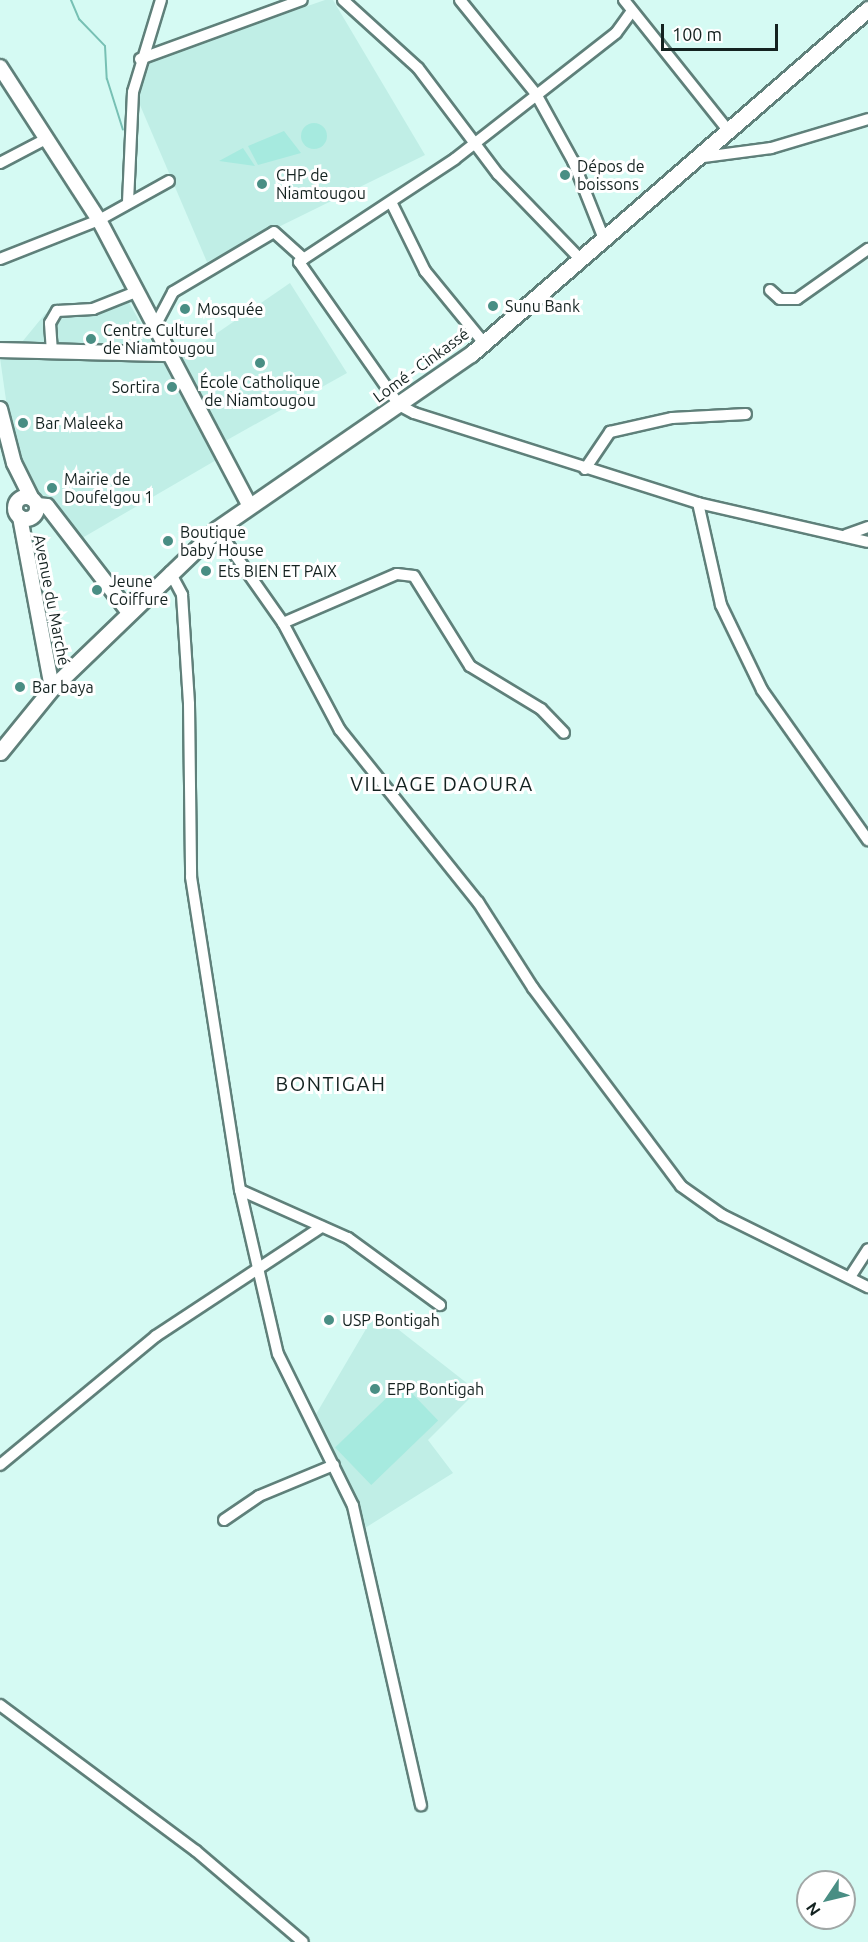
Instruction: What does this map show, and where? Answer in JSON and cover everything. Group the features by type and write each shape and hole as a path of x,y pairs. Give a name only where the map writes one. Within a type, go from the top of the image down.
{"highway":[{"name":"Lomé - Cinkassé","path":"0,752 52,688 128,611 217,529 249,505 399,405 484,343 581,260 727,129 868,9"}],"main road":[{"path":"0,67 99,220 133,293 249,505"},
{"path":"0,350 166,354"},
{"path":"0,409 14,463 17,502 34,502 46,506 128,611"},
{"path":"14,463 34,502 33,517 20,517"},
{"name":"Avenue du Marché","path":"17,502 52,688"}],"street":[{"path":"128,202 133,92 140,59 161,0"},
{"path":"140,59 302,0"},
{"path":"343,0 417,68 498,174 581,260"},
{"path":"460,0 536,94 573,161 604,239"},
{"path":"727,129 629,4 616,33 392,204 299,262 399,405 585,469 698,503 846,535 868,542"},
{"path":"696,158 771,148 868,119"},
{"path":"0,163 46,139"},
{"path":"0,260 99,220 169,181"},
{"path":"392,204 425,271 484,343"},
{"path":"153,330 173,292 274,232 304,259"},
{"path":"770,290 780,299 797,299 868,249"},
{"path":"52,352 50,323 57,311 93,309 133,293"},
{"path":"585,469 610,432 672,418 746,414"},
{"path":"698,503 721,605 762,690 868,840"},
{"path":"846,535 868,527"},
{"path":"217,529 283,623 340,730 478,902 533,987 681,1186 722,1215 868,1287"},
{"path":"170,572 182,595 189,704 191,877 240,1190 278,1354 296,1399 334,1465 363,1541 421,1805"},
{"path":"283,623 397,574 414,576 470,666 541,709 564,733"},
{"path":"240,1190 362,1246 440,1305"},
{"path":"0,1465 156,1336 321,1227"},
{"path":"850,1277 868,1249"},
{"path":"225,1520 260,1496 334,1465"},
{"path":"0,1705 196,1851 303,1942"}],"shaded area":[{"path":"325,0 333,0 425,155 207,262 137,98 146,62"},
{"name":"École Catholique de Niamtougou","path":"290,283 347,373 220,444 175,362"},
{"path":"124,294 218,459 77,541 44,506 28,471 10,428 0,358 13,353 45,314"},
{"path":"376,1312 477,1391 428,1440 453,1473 365,1528 312,1421"}],"green space":[{"path":"314,123 323,127 327,136 323,145 314,149 305,145 301,136 305,127"},
{"path":"284,131 301,153 258,165 248,146"},
{"path":"243,148 255,166 219,161"},
{"path":"402,1383 438,1420 371,1485 335,1448"}],"waterway":[{"path":"71,0 79,19 105,46 107,79 123,130"}],"place":[{"name":"Dépos de boissons","path":"565,175"},
{"name":"CHP de Niamtougou","path":"262,184"},
{"name":"Sunu Bank","path":"493,306"},
{"name":"Mosquée","path":"185,309"},
{"name":"Centre Culturel de Niamtougou","path":"91,339"},
{"name":"École Catholique de Niamtougou","path":"260,363"},
{"name":"Sortira","path":"172,387"},
{"name":"Bar Maleeka","path":"23,423"},
{"name":"Mairie de Doufelgou 1","path":"52,488"},
{"name":"Boutique baby House","path":"168,541"},
{"name":"Ets BIEN ET PAIX","path":"206,571"},
{"name":"Jeune Coiffure","path":"97,590"},
{"name":"Bar baya","path":"20,687"},
{"name":"USP Bontigah","path":"329,1320"},
{"name":"EPP Bontigah","path":"375,1389"}],"district":[{"name":"VILLAGE DAOURA","path":"442,783"},
{"name":"BONTIGAH","path":"331,1083"}]}
